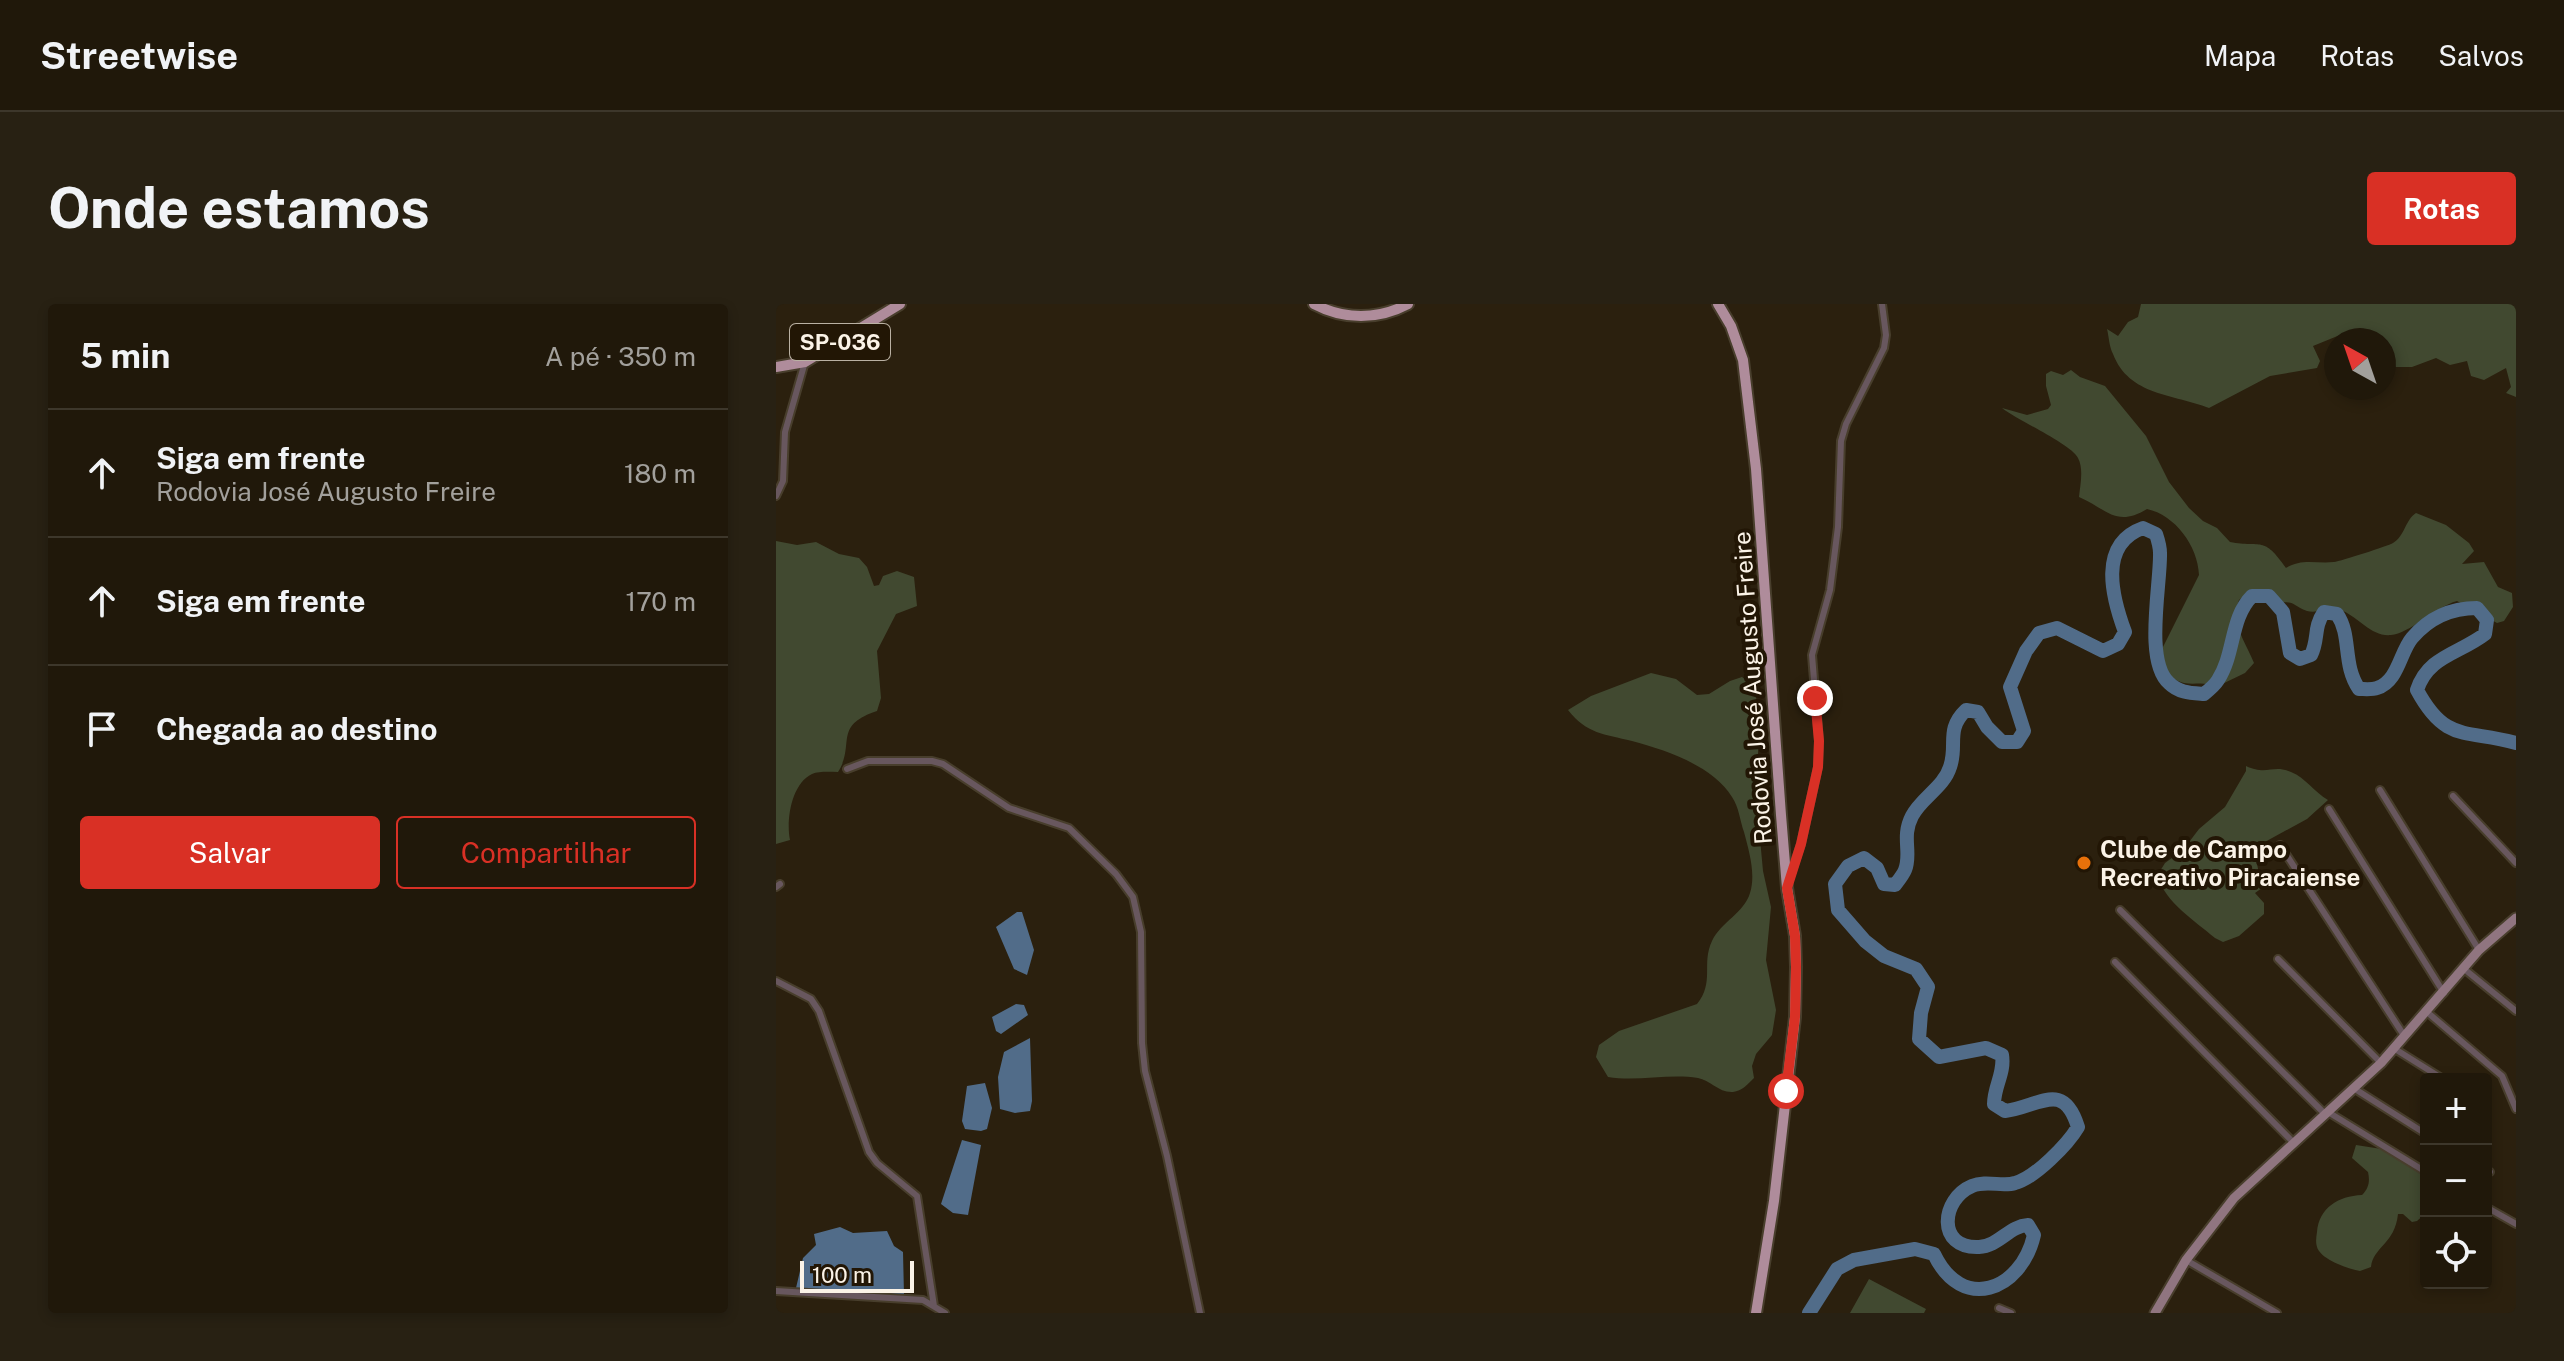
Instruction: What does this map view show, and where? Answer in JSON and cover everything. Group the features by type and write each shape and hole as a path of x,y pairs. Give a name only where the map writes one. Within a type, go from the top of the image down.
{"main road":[{"name":"SP-036","path":"776,367 805,362 900,304"},
{"path":"1314,304 1328,312 1350,317 1370,316 1408,304"},
{"name":"Rodovia José Augusto Freire","path":"1718,304 1731,326 1743,360 1757,483 1787,888 1795,936 1795,1017 1774,1201 1756,1313"}],"street":[{"path":"1787,888 1801,844 1818,767 1812,655 1830,590 1838,527 1841,441 1846,424 1884,348 1886,335 1882,304"},
{"path":"776,496 783,485 785,432 805,362"},
{"path":"847,769 868,761 932,761 943,764 1009,808 1069,828 1130,889 1141,932 1145,1071 1200,1313"},
{"path":"2380,790 2479,950"},
{"path":"2453,796 2516,863"},
{"path":"2329,809 2444,993"},
{"path":"2280,845 2405,1037"},
{"path":"2120,910 2326,1113 2420,1168"},
{"path":"2155,1313 2186,1260 2234,1198 2355,1089 2395,1049 2479,950 2516,918"},
{"path":"2278,959 2381,1063"},
{"path":"2115,962 2294,1143"},
{"path":"2463,968 2516,1011"},
{"path":"776,981 815,1004 869,1152 877,1163 917,1196 934,1306"},
{"path":"2427,1012 2502,1076 2516,1109"},
{"path":"2395,1049 2433,1073"},
{"path":"2355,1089 2420,1130"},
{"path":"2492,1210 2516,1224"},
{"path":"2186,1260 2277,1313"},
{"path":"776,1291 923,1300 945,1313"},
{"path":"1999,1308 2011,1313"}],"green space":[{"path":"2141,304 2516,304 2516,397 2506,393 2511,387 2506,368 2484,380 2471,376 2467,361 2450,365 2436,358 2412,367 2396,367 2396,328 2324,328 2324,342 2313,346 2320,361 2317,368 2270,376 2209,408 2154,392 2141,386 2120,368 2107,329 2118,336 2128,322 2138,317"},
{"path":"2071,370 2080,377 2105,386 2146,436 2169,482 2189,508 2203,521 2217,528 2230,542 2267,547 2286,568 2303,562 2334,562 2393,543 2416,513 2446,525 2469,543 2474,551 2462,564 2484,562 2498,587 2512,593 2513,607 2504,621 2497,623 2457,601 2406,630 2384,635 2343,611 2307,611 2291,603 2278,603 2269,596 2249,592 2239,600 2236,617 2254,663 2245,673 2216,687 2178,681 2160,670 2161,651 2199,575 2194,553 2183,533 2157,512 2147,509 2119,517 2079,497 2081,467 2073,452 2002,408 2027,415 2048,409 2051,405 2046,374 2051,371 2063,375"},
{"path":"776,541 797,545 816,542 839,554 859,558 867,567 874,586 879,585 883,576 897,571 914,577 917,606 896,614 877,651 881,698 877,711 854,723 838,772 812,774 799,786 790,813 790,840 776,844"},
{"path":"1651,673 1676,679 1697,695 1709,694 1742,677 1752,685 1759,707 1757,806 1763,871 1771,907 1766,960 1776,1010 1772,1035 1756,1054 1752,1066 1754,1078 1736,1091 1723,1091 1702,1079 1687,1077 1608,1077 1596,1057 1599,1045 1619,1031 1697,1004 1707,980 1712,941 1743,906 1752,886 1751,862 1739,814 1724,786 1701,768 1674,754 1589,729 1568,710 1591,696"},
{"path":"2246,766 2291,772 2328,800 2307,819 2263,843 2256,859 2262,888 2255,893 2264,903 2264,914 2239,936 2223,942 2174,903 2157,876 2165,863 2183,850 2199,829 2225,807"},
{"path":"2356,1145 2388,1150 2400,1161 2420,1168 2420,1218 2412,1222 2403,1214 2398,1214 2393,1232 2376,1254 2371,1267 2360,1271 2327,1258 2319,1251 2316,1242 2319,1224 2326,1210 2345,1198 2362,1195 2368,1187 2368,1172 2352,1158"},
{"path":"1869,1279 1926,1309 1924,1313 1850,1313"}],"water":[{"path":"1017,912 1022,912 1034,950 1027,975 1014,969 996,927"},
{"path":"1016,1004 1024,1005 1028,1015 1001,1034 996,1031 992,1017"},
{"path":"1030,1038 1030,1111 1015,1113 1000,1109 998,1077 1004,1052"},
{"path":"985,1083 992,1108 987,1129 965,1129 962,1121 967,1086"},
{"path":"962,1140 981,1145 968,1215 953,1213 941,1204"},
{"path":"840,1227 853,1233 887,1231 894,1246 903,1252 904,1295 796,1288 803,1258 816,1245 814,1234"}],"waterway":[{"path":"1809,1313 1837,1269 1854,1260 1915,1249 1934,1254 1946,1272 1960,1284 1975,1289 1990,1288 2004,1281 2017,1270 2027,1254 2034,1235 2028,1225 1986,1246 1965,1245 1955,1240 1950,1232 1949,1212 1954,1201 1972,1186 2015,1183 2041,1168 2078,1127 2072,1112 2057,1100 2005,1111 1994,1104 2002,1055 1986,1048 1939,1057 1919,1039 1921,1013 1928,987 1916,969 1884,956 1865,941 1838,910 1835,884 1848,866 1864,858 1877,868 1884,884 1895,885 1899,880 1907,864 1907,838 1912,816 1947,774 1956,724 1966,710 1978,712 2002,742 2017,742 2024,731 2010,687 2026,651 2039,633 2057,628 2103,651 2118,644 2125,632 2116,603 2112,573 2119,546 2129,536 2143,528 2157,536 2160,553 2155,640 2157,658 2161,672 2177,689 2204,694 2215,684 2227,659 2240,615 2252,596 2269,596 2283,612 2290,653 2300,659 2311,655 2318,623 2324,612 2337,614 2344,631 2350,670 2359,689 2375,689 2390,680 2412,638 2433,620 2449,612 2477,608 2487,620 2485,634 2436,663 2417,690 2438,719 2448,727 2516,743"}],"place":[{"name":"Clube de Campo Recreativo Piracaiense","path":"2084,863"}],"route":[{"path":"1786,1091 1795,1017 1796,967 1795,936 1787,888 1801,844 1818,767 1815,698"}]}
